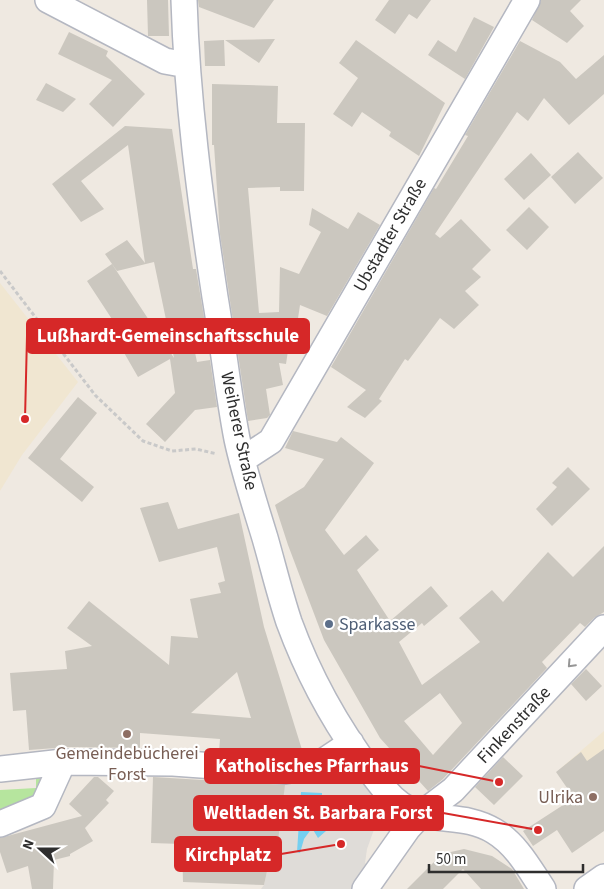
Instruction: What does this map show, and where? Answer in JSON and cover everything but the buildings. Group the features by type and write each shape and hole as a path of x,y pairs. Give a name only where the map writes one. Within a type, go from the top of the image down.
{"street":[{"path":"48,0 165,61 187,65"},
{"name":"Weiherer Straße","path":"184,0 187,65 201,202 242,460 289,620 301,652 318,688 351,743 387,792 407,809 427,817"},
{"name":"Ubstadter Straße","path":"242,460 271,441 527,0"},
{"name":"Finkenstraße","path":"427,817 604,628"},
{"path":"0,769 62,762 173,762 285,771 318,764 351,743"},
{"path":"0,824 43,806 62,762"},
{"path":"383,889 427,817"},
{"path":"365,889 408,828 427,817 464,820 493,830 518,852 543,889"},
{"path":"586,889 604,877"}],"path":[{"path":"0,271 95,394 143,441 172,451 196,449 242,460"}],"shaded area":[{"path":"0,283 78,382 22,455 0,491"},
{"name":"Ulrika","path":"604,731 604,826 561,768"},
{"path":"348,756 381,810 367,849 365,863 370,867 360,889 261,889 264,885 272,849 277,849 285,781"}],"green space":[{"path":"42,772 42,791 32,801 0,813 0,790 36,788 36,773"}],"water":[{"path":"301,792 322,793 321,819 326,831 318,838 312,828 304,839 300,853 297,852"}],"place":[{"name":"Lußhardt-Gemeinschaftsschule","path":"25,419"},
{"name":"Sparkasse","path":"329,624"},
{"name":"Gemeindebücherei Forst","path":"127,734"},
{"name":"Katholisches Pfarrhaus","path":"499,782"},
{"name":"Ulrika","path":"593,797"},
{"name":"Weltladen St. Barbara Forst","path":"538,830"},
{"name":"Kirchplatz","path":"341,844"}]}
